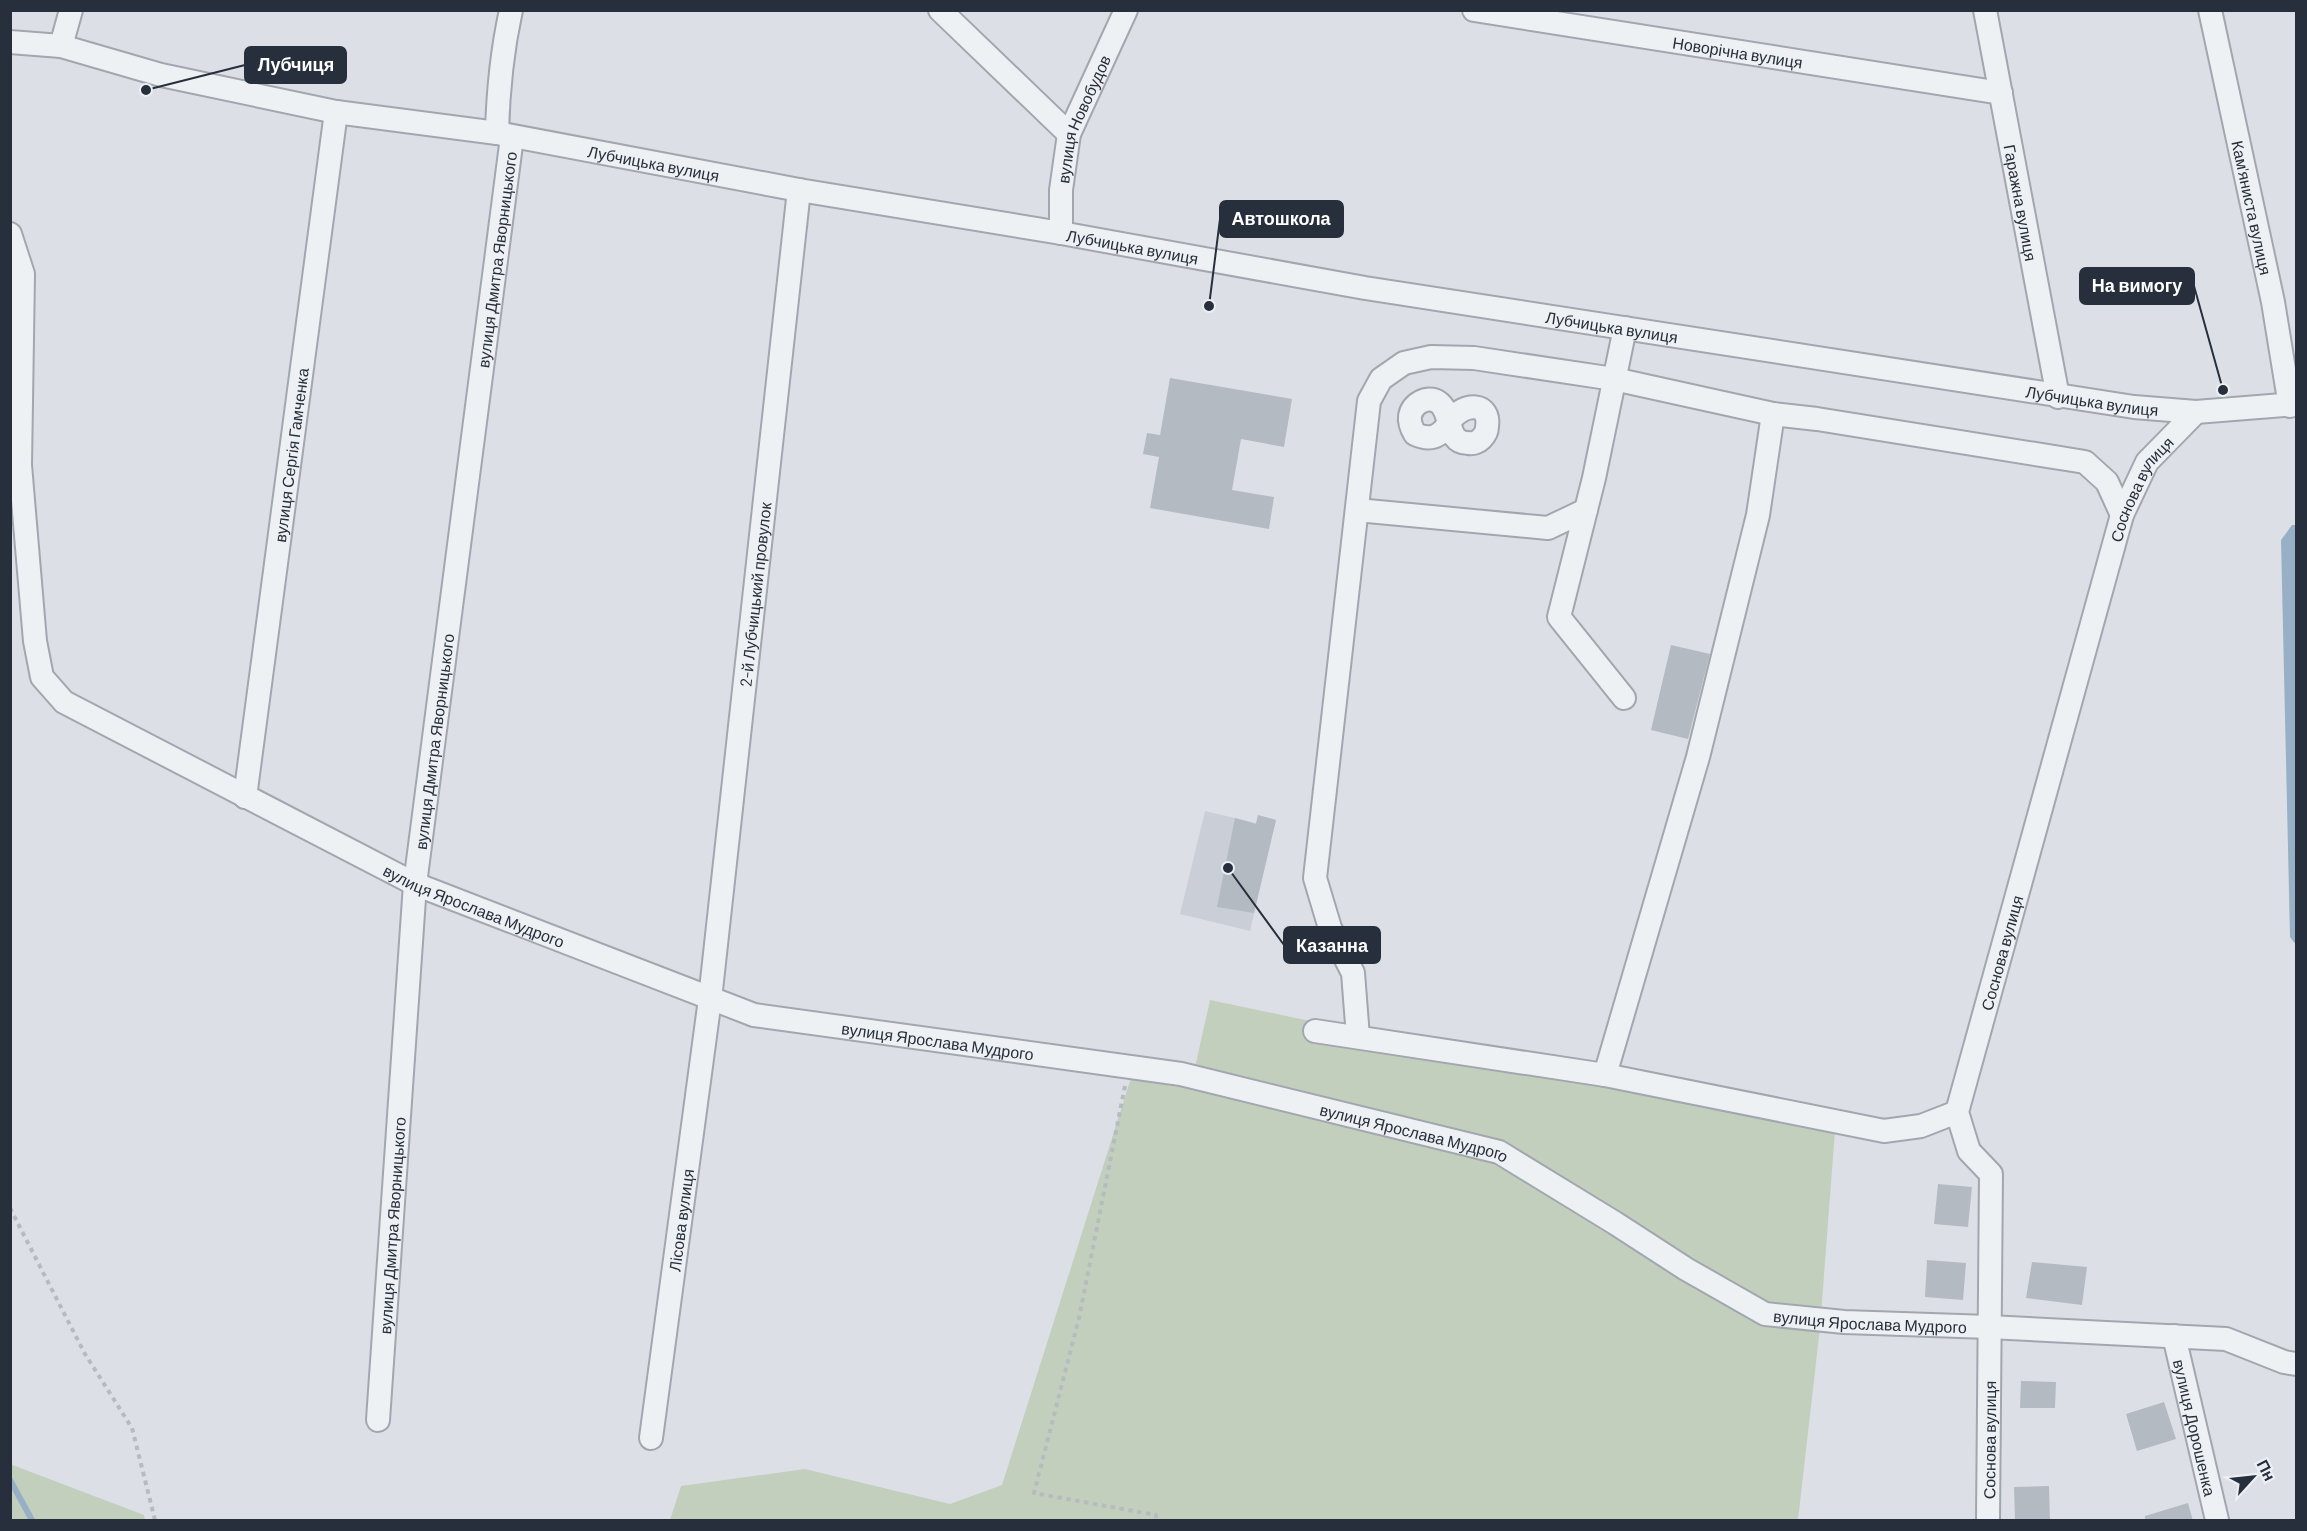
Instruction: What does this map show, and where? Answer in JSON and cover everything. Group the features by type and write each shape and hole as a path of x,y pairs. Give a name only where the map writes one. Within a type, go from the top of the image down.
{"street":[{"path":"61,46 71,10"},
{"name":"вулиця Дмитра Яворницького","path":"378,1420 416,884 505,135 499,87 504,40 511,10"},
{"path":"940,10 1069,134"},
{"name":"вулиця Новобудов","path":"1061,233 1061,190 1069,134 1126,10"},
{"name":"Новорічна вулиця","path":"1474,10 2001,93"},
{"name":"Гаражна вулиця","path":"1985,10 2058,397"},
{"name":"Кам'яниста вулиця","path":"2210,10 2293,405"},
{"name":"Лубчицька вулиця","path":"10,42 61,46 161,75 336,112 505,135 799,190 1061,233 1365,288 2134,407 2196,412 2293,405"},
{"name":"вулиця Сергія Гамченка","path":"246,797 336,112"},
{"name":"2-й Лубчицький провулок","path":"710,999 799,190"},
{"name":"вулиця Ярослава Мудрого","path":"10,234 22,274 20,465 35,641 42,677 63,702 416,884 754,1016 1181,1074 1499,1152 1616,1223 1686,1269 1765,1314 1844,1322 2226,1339 2284,1362 2296,1364"},
{"path":"1624,698 1559,617 1586,510 1625,328"},
{"path":"1358,1037 1353,973 1330,928 1315,879 1369,401 1380,379 1404,363 1431,357 1473,358 1614,379 1773,414 2085,462 2107,482 2122,515"},
{"name":"Соснова вулиця","path":"1988,1521 1991,1174 1969,1151 1957,1112 2122,515 2147,462 2196,412"},
{"path":"1605,1076 1698,757 1758,514 1773,414"},
{"path":"1357,510 1548,528 1586,510"},
{"name":"Лісова вулиця","path":"651,1438 710,999"},
{"path":"1315,1031 1605,1076 1884,1131 1921,1126 1957,1112"},
{"name":"вулиця Дорошенка","path":"2174,1336 2217,1521"}],"path":[{"path":"1129,1067 1079,1318 1034,1493 1156,1515 1156,1521"},
{"path":"10,1208 85,1354 132,1428 154,1521"}],"shaded area":[{"path":"1205,811 1256,823 1258,815 1276,820 1250,931 1180,914"}],"green space":[{"path":"1210,1000 1835,1131 1820,1328 1798,1520 670,1520 681,1486 805,1469 950,1504 1002,1485 1131,1078 1178,1087 1196,1063"},
{"path":"10,1464 144,1515 145,1520 11,1520"}],"water":[{"path":"2292,525 2296,525 2296,945 2290,937 2281,540"}],"building":[{"path":"1170,378 1292,399 1284,447 1241,439 1232,490 1274,497 1269,529 1150,508 1159,457 1143,454 1147,433 1160,435"},
{"path":"1671,645 1710,654 1688,739 1651,730"},
{"path":"1258,815 1276,820 1254,913 1217,907 1235,818 1256,824"},
{"path":"1938,1184 1972,1187 1968,1227 1934,1224"},
{"path":"1927,1260 1966,1263 1963,1300 1925,1297"},
{"path":"2032,1262 2087,1267 2082,1305 2026,1298"},
{"path":"2021,1381 2056,1382 2055,1408 2020,1408"},
{"path":"2164,1402 2176,1439 2137,1451 2126,1414"},
{"path":"2049,1486 2050,1521 2015,1521 2014,1487"},
{"path":"2188,1503 2193,1521 2145,1521 2145,1516"}],"waterway":[{"path":"10,1480 32,1520"}],"place":[{"name":"Лубчиця","path":"146,90"},
{"name":"Автошкола","path":"1209,306"},
{"name":"На вимогу","path":"2223,390"},
{"name":"Казанна","path":"1228,868"}]}
